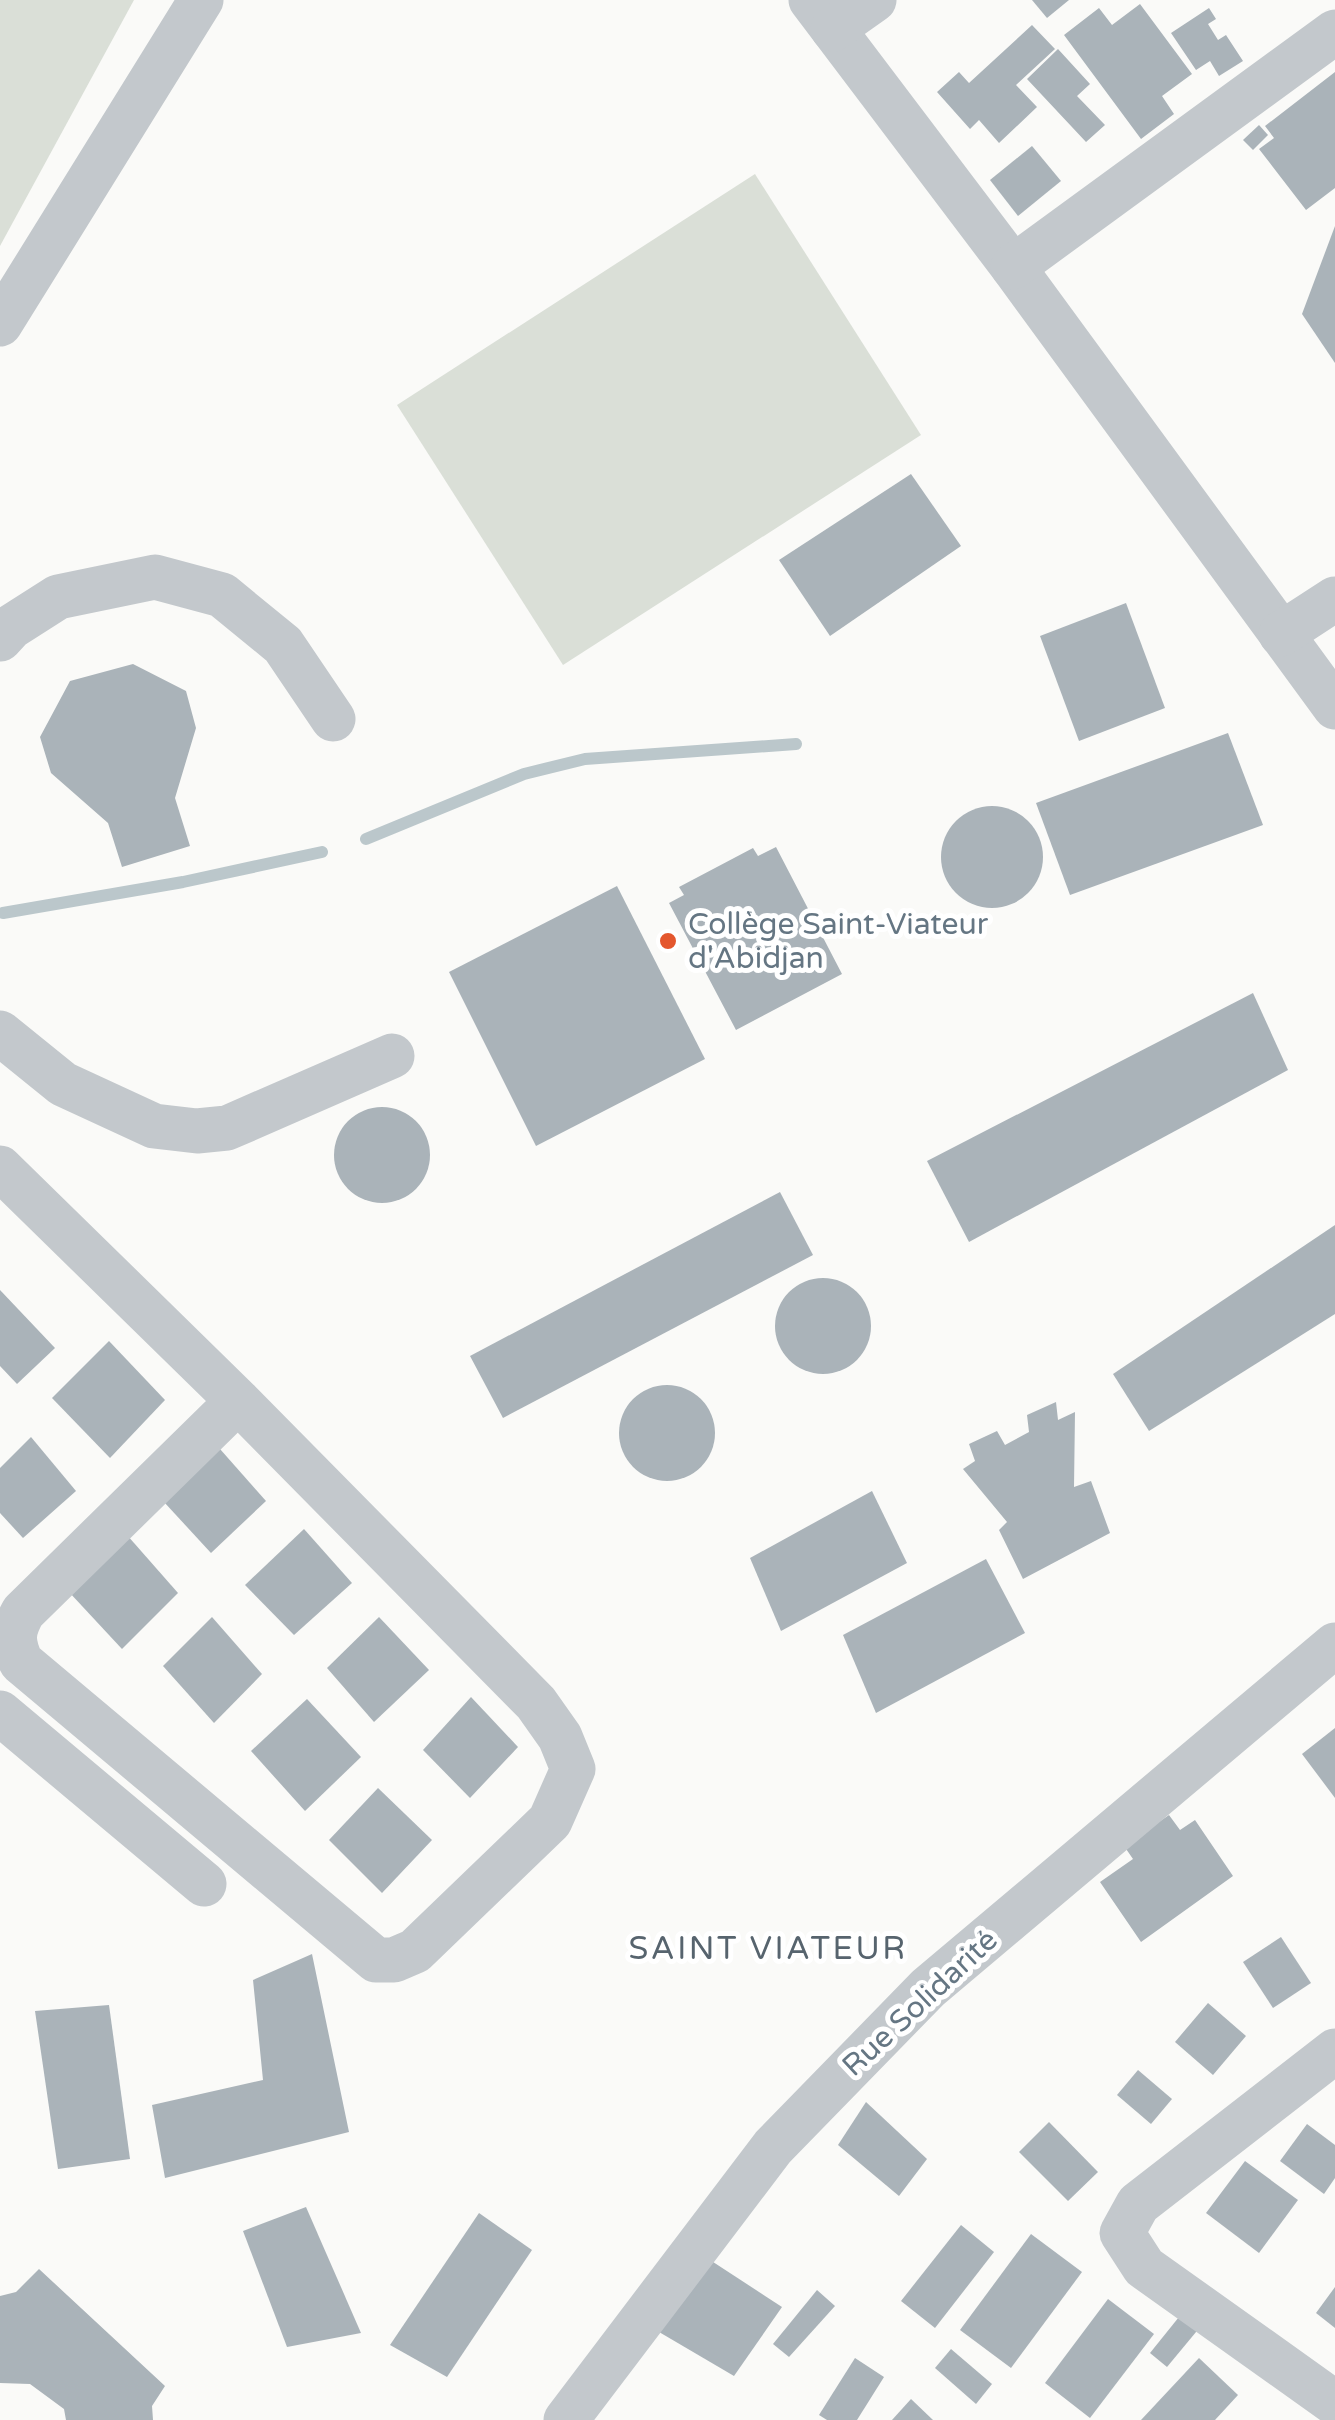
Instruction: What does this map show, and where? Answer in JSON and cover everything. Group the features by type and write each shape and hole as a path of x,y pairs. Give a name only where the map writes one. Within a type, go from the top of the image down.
{"street":[{"path":"0,324 201,0"},
{"path":"874,0 822,14 1013,267 1335,708"},
{"path":"1013,267 1335,32"},
{"path":"0,638 58,597 155,577 222,595 282,645 333,718"},
{"path":"1282,634 1335,599"},
{"path":"0,1033 63,1084 154,1126 196,1131 227,1128 392,1056"},
{"path":"0,1168 238,1401 536,1704 560,1737 573,1769 550,1821 415,1951 394,1960 376,1960 322,1917 216,1823 21,1662 14,1644 12,1630 23,1612 238,1401"},
{"name":"Rue Solidarité","path":"566,2420 773,2147 928,1988 1335,1645"},
{"path":"0,1713 204,1884"},
{"path":"1335,2051 1138,2204 1122,2233 1144,2268 1335,2403"}],"shaded area":[{"path":"0,0 134,0 0,246"},
{"path":"755,174 921,435 563,665 397,405"}],"building":[{"path":"1032,0 1069,0 1047,18"},
{"path":"1140,4 1192,74 1162,96 1174,114 1141,139 1064,35 1099,8 1112,25"},
{"path":"1209,8 1216,19 1208,24 1218,40 1226,35 1243,61 1219,76 1210,61 1196,70 1171,33"},
{"path":"1032,25 1055,49 1016,85 1037,107 999,143 979,120 970,129 937,92 959,72 969,83"},
{"path":"1058,49 1090,84 1077,96 1105,125 1086,142 1027,79"},
{"path":"1335,72 1335,188 1306,210 1259,149 1274,138 1265,126"},
{"path":"1259,125 1268,135 1253,150 1243,140"},
{"path":"1032,146 1061,181 1018,216 990,180"},
{"path":"1335,226 1335,363 1302,314"},
{"path":"911,474 961,546 830,636 779,560"},
{"path":"1126,603 1165,708 1079,741 1040,636"},
{"path":"133,664 186,691 196,728 175,798 190,846 122,867 108,823 51,773 40,737 70,681"},
{"path":"1228,733 1263,825 1070,895 1036,803"},
{"path":"992,806 1011,810 1028,821 1039,838 1043,857 1039,876 1028,893 1011,904 992,908 973,904 956,893 945,876 941,857 945,838 956,821 973,810"},
{"path":"776,847 842,974 736,1030 669,903 684,895 679,887 753,848 758,856"},
{"path":"617,886 705,1059 536,1146 449,972"},
{"path":"1253,993 1288,1070 969,1242 927,1161"},
{"path":"382,1107 400,1111 416,1121 426,1137 430,1155 426,1173 416,1189 400,1199 382,1203 364,1199 348,1189 338,1173 334,1155 338,1137 348,1121 364,1111"},
{"path":"780,1192 813,1255 503,1418 470,1356"},
{"path":"1335,1225 1335,1314 1149,1431 1113,1374"},
{"path":"823,1278 841,1282 857,1292 867,1308 871,1326 867,1344 857,1360 841,1370 823,1374 805,1370 789,1360 779,1344 775,1326 779,1308 789,1292 805,1282"},
{"path":"0,1290 55,1348 17,1384 0,1366"},
{"path":"109,1341 165,1400 110,1458 52,1398"},
{"path":"667,1385 685,1389 701,1399 711,1415 715,1433 711,1451 701,1467 685,1477 667,1481 649,1477 633,1467 623,1451 619,1433 623,1415 633,1399 649,1389"},
{"path":"1056,1402 1058,1420 1075,1412 1074,1487 1091,1481 1110,1533 1023,1579 999,1530 1007,1522 963,1469 975,1461 969,1444 997,1431 1005,1445 1029,1432 1027,1415"},
{"path":"31,1437 76,1491 23,1538 0,1513 0,1468"},
{"path":"220,1449 266,1501 211,1553 164,1502"},
{"path":"872,1491 907,1563 781,1631 750,1558"},
{"path":"304,1529 352,1583 294,1635 245,1585"},
{"path":"127,1535 178,1593 122,1649 69,1592"},
{"path":"986,1559 1025,1633 876,1713 843,1635"},
{"path":"212,1617 262,1674 214,1723 163,1666"},
{"path":"379,1617 429,1670 374,1722 327,1668"},
{"path":"471,1697 518,1747 470,1798 423,1750"},
{"path":"307,1699 361,1757 305,1811 251,1751"},
{"path":"1335,1728 1335,1798 1302,1754"},
{"path":"378,1788 432,1840 382,1893 329,1840"},
{"path":"1169,1815 1180,1830 1195,1820 1233,1876 1141,1942 1100,1882 1133,1859 1124,1846"},
{"path":"1281,1937 1311,1983 1273,2008 1243,1962"},
{"path":"312,1954 349,2132 165,2178 152,2105 263,2080 253,1980"},
{"path":"1208,2003 1246,2036 1213,2075 1175,2042"},
{"path":"109,2005 130,2159 58,2169 35,2011"},
{"path":"1138,2070 1172,2099 1151,2124 1117,2095"},
{"path":"866,2102 927,2159 899,2196 838,2145"},
{"path":"1049,2122 1098,2172 1068,2201 1019,2152"},
{"path":"1307,2124 1335,2145 1335,2178 1324,2194 1280,2161"},
{"path":"1245,2161 1298,2200 1259,2253 1206,2213"},
{"path":"306,2207 361,2333 287,2347 243,2231"},
{"path":"479,2213 532,2250 447,2377 390,2345"},
{"path":"961,2225 994,2252 935,2328 901,2301"},
{"path":"1031,2234 1082,2272 1011,2368 960,2330"},
{"path":"707,2258 782,2307 734,2376 642,2322"},
{"path":"39,2269 165,2386 152,2406 153,2420 66,2420 64,2409 30,2384 0,2383 0,2296 16,2292"},
{"path":"1335,2287 1335,2328 1316,2313"},
{"path":"817,2290 835,2306 789,2357 773,2344"},
{"path":"1108,2299 1154,2334 1090,2418 1045,2383"},
{"path":"1183,2312 1201,2326 1167,2367 1150,2353"},
{"path":"951,2349 992,2384 976,2404 935,2368"},
{"path":"855,2358 884,2377 857,2420 827,2420 819,2415"},
{"path":"1199,2358 1238,2395 1215,2420 1141,2420"},
{"path":"911,2399 933,2420 892,2420"}],"waterway":[{"path":"366,839 524,774 585,759 796,744"},
{"path":"3,913 183,882 322,852"}],"place":[{"name":"Collège Saint-Viateur d'Abidjan","path":"668,941"}],"district":[{"name":"SAINT VIATEUR","path":"768,1949"}]}
